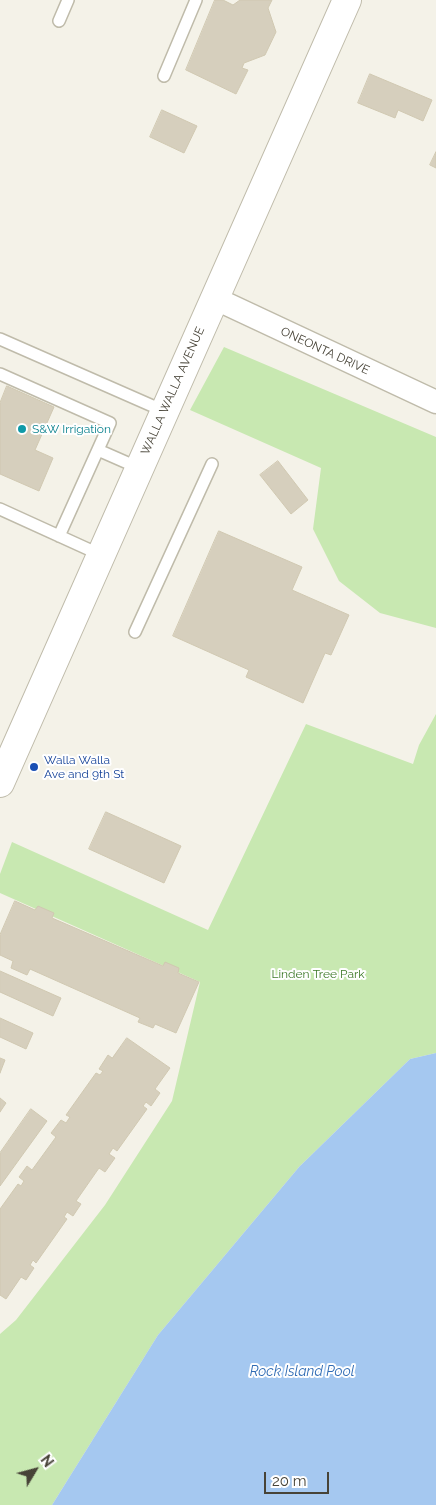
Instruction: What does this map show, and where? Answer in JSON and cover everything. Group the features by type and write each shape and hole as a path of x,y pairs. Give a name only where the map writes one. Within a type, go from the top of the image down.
{"street":[{"name":"WALLA WALLA AVENUE","path":"0,783 343,3"},
{"name":"ONEONTA DRIVE","path":"214,298 436,402"}],"lane":[{"path":"59,21 68,0"},
{"path":"164,76 196,0"},
{"path":"0,339 164,411"},
{"path":"0,374 110,423 59,536"},
{"path":"98,450 139,468"},
{"path":"135,632 212,464"},
{"path":"0,509 101,555"}],"green space":[{"path":"224,347 436,437 436,628 380,613 339,581 313,529 321,468 190,410"},
{"name":"Linden Tree Park","path":"436,714 436,1053 410,1059 299,1167 158,1335 52,1505 0,1505 0,1334 16,1320 105,1205 172,1101 200,982 0,893 0,874 12,842 208,930 306,724 413,764 419,745"}],"water":[{"name":"Rock Island Pool","path":"436,1053 436,1505 52,1505 158,1335 299,1167 410,1059"}],"building":[{"path":"215,0 223,0 233,5 240,0 272,0 268,8 276,32 265,55 244,63 242,68 248,70 236,94 186,70"},
{"path":"370,74 432,100 423,121 398,110 395,118 358,103"},
{"path":"162,110 197,126 184,153 150,137"},
{"path":"436,152 436,168 430,165"},
{"name":"S&W Irrigation","path":"7,386 54,407 35,450 53,458 39,491 0,474 0,403"},
{"path":"278,461 308,500 291,514 260,475"},
{"path":"219,531 302,567 292,590 349,615 331,655 325,653 303,703 246,677 249,670 173,636"},
{"path":"106,812 181,846 164,883 89,849"},
{"path":"15,901 35,910 38,906 54,913 52,918 163,966 165,962 179,968 178,973 199,982 176,1033 155,1024 153,1028 138,1022 140,1018 30,969 27,975 11,968 13,961 0,955 0,935"},
{"path":"0,971 61,998 53,1016 0,992"},
{"path":"0,1018 33,1033 26,1049 0,1037"},
{"path":"127,1038 170,1068 155,1089 160,1093 151,1106 146,1102 143,1106 147,1109 117,1151 113,1148 109,1154 115,1158 105,1172 99,1168 76,1201 81,1204 73,1216 67,1212 64,1217 67,1219 36,1263 33,1260 30,1265 34,1268 26,1280 21,1277 6,1299 0,1295 0,1209 18,1184 21,1186 24,1181 19,1177 27,1166 32,1170 56,1137 51,1133 61,1120 66,1123 70,1117 66,1115 96,1073 100,1075 103,1071 99,1069 108,1055 112,1058"},
{"path":"0,1058 5,1060 0,1073"},
{"path":"0,1098 6,1103 0,1112"},
{"path":"31,1109 47,1121 0,1186 0,1153"}],"place":[{"name":"S&W Irrigation","path":"22,429"},
{"name":"Walla Walla Ave and 9th St","path":"34,767"}]}
